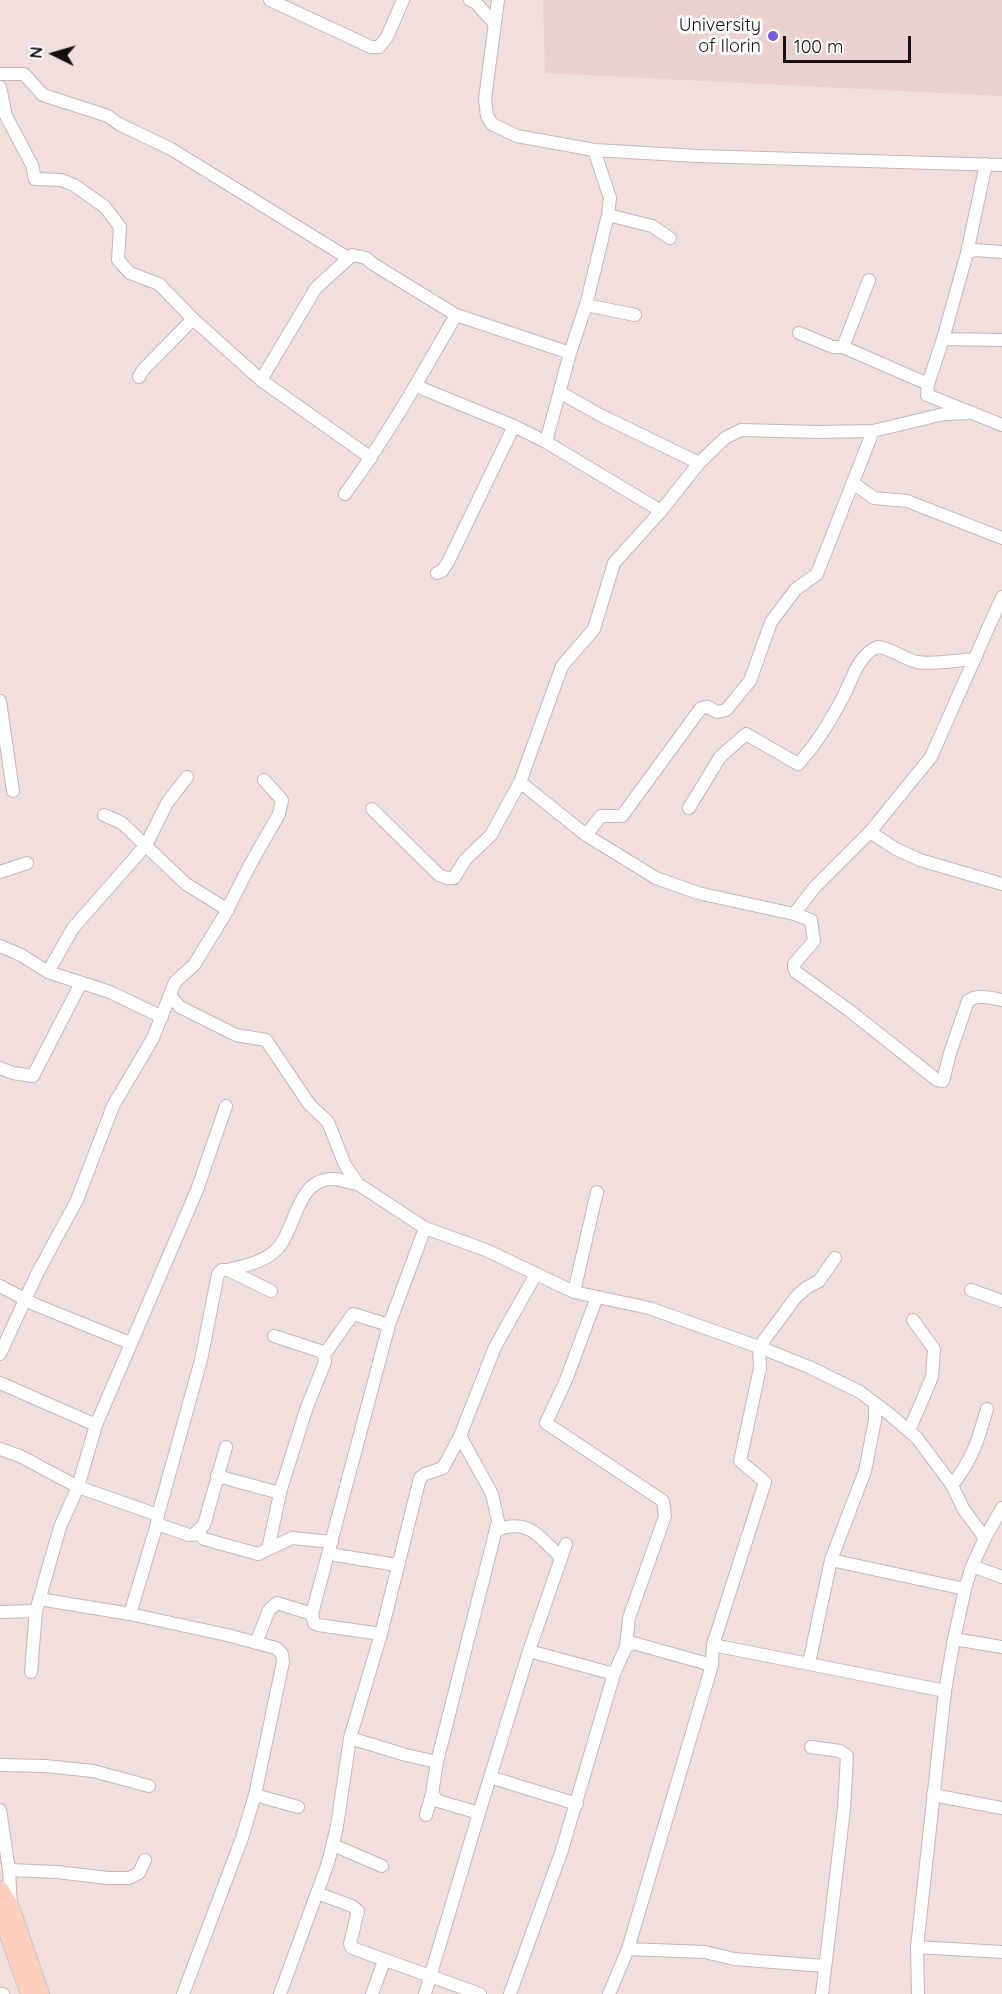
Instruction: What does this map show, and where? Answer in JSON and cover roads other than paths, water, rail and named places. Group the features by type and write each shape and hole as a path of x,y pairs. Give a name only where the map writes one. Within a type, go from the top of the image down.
{"main road":[{"path":"0,1889 4,1912 29,1994"},
{"path":"4,1912 41,1994"}],"street":[{"path":"270,0 371,47 379,47 387,37 403,0"},
{"path":"470,0 476,3 495,24"},
{"path":"498,0 485,99 487,116 492,124 518,136 594,150 697,156 1002,165"},
{"path":"0,74 24,74 43,95 108,116 119,124 171,149 348,258"},
{"path":"0,87 6,116 32,165 35,179 61,180 74,185 105,207 120,227 118,260 130,273 159,284 193,319 261,380 371,458"},
{"path":"546,442 570,353 586,305 608,215 610,198 594,150"},
{"path":"986,164 967,253 928,384 927,395 1002,425"},
{"path":"608,215 652,226 670,237"},
{"path":"967,253 975,250 1002,252"},
{"path":"261,380 316,288 352,255 366,258 456,315 570,353"},
{"path":"843,347 869,280"},
{"path":"586,305 635,315"},
{"path":"345,494 371,458 416,386 456,315"},
{"path":"139,377 143,370 193,319"},
{"path":"799,333 833,346 843,347 928,384"},
{"path":"943,339 1002,340"},
{"path":"416,386 514,426 546,442 661,511"},
{"path":"561,393 602,416 699,463"},
{"path":"372,809 439,875 454,878 465,860 491,835 520,782 562,666 594,629 614,563 661,511 699,463 725,438 741,430 873,431 944,414 973,413"},
{"path":"437,573 442,571 448,562 514,426"},
{"path":"586,835 601,816 622,816 701,708 708,707 717,712 726,710 750,681 771,622 796,589 817,574 873,431"},
{"path":"853,483 874,498 907,501 1002,538"},
{"path":"794,914 814,888 870,832 931,757 1002,597"},
{"path":"689,808 720,757 746,734 798,764 809,753 843,697 862,657 877,647 886,648 915,662 975,659"},
{"path":"0,701 13,791"},
{"path":"48,972 73,928 146,845 167,803 187,777"},
{"path":"0,1354 77,1200 113,1106 153,1038 175,982 194,965 228,910 279,814 282,800 264,780"},
{"path":"520,782 586,835 656,878 698,893 794,914 811,920 814,941 794,964 796,972 940,1081 945,1077 950,1053 968,1001 979,997 1002,1000"},
{"path":"104,816 122,823 186,884 228,910"},
{"path":"870,832 896,849 920,860 1002,884"},
{"path":"0,872 27,863"},
{"path":"0,946 21,955 48,972 110,992 162,1017"},
{"path":"0,1068 33,1077 81,983"},
{"path":"170,996 180,1007 236,1035 266,1040 309,1104 328,1122 345,1165 358,1184"},
{"path":"31,1672 38,1605 60,1527 78,1487 96,1425 193,1200 226,1106"},
{"path":"130,1614 201,1360 218,1274 222,1270 256,1263 279,1247 308,1188 319,1182 334,1179 358,1184 425,1228 486,1250 574,1292 649,1308 759,1347 860,1392 909,1431 952,1485 964,1510 985,1538"},
{"path":"574,1292 597,1192"},
{"path":"381,1634 318,1625 314,1623 312,1614 389,1325 425,1228"},
{"path":"609,1994 628,1949 712,1665 713,1645 765,1482 740,1461 760,1368 759,1347 795,1297 819,1281 835,1258"},
{"path":"228,1270 271,1291"},
{"path":"280,1994 333,1845 338,1826 350,1738 381,1634 420,1478 443,1468 460,1436 495,1347 536,1274"},
{"path":"0,1286 25,1300 130,1343"},
{"path":"971,1290 1002,1301"},
{"path":"510,1994 577,1804 614,1674 626,1647 629,1618 665,1516 663,1501 546,1423 566,1380 597,1297"},
{"path":"324,1355 353,1314 389,1325"},
{"path":"909,1431 932,1377 934,1349 913,1320"},
{"path":"268,1549 280,1493 307,1407 325,1362 324,1355 320,1351 274,1336"},
{"path":"0,1383 96,1425"},
{"path":"809,1663 831,1560 865,1471 875,1420 875,1404"},
{"path":"952,1485 966,1468 975,1450 987,1409"},
{"path":"426,1815 437,1762 498,1521 492,1494 460,1436"},
{"path":"0,1449 20,1456 78,1487 193,1535 204,1525 226,1448"},
{"path":"217,1476 280,1493"},
{"path":"918,1994 917,1947 945,1690 965,1589 972,1566 1002,1508"},
{"path":"496,1530 516,1526 534,1530 561,1557"},
{"path":"198,1532 204,1539 258,1554 292,1538 397,1565"},
{"path":"425,1994 478,1813 529,1651 566,1544"},
{"path":"831,1560 965,1589"},
{"path":"972,1566 1002,1576"},
{"path":"256,1643 269,1610 277,1603 312,1614"},
{"path":"0,1612 38,1605 130,1614 276,1648 282,1654 283,1662 255,1795 242,1838 183,1994"},
{"path":"954,1640 1002,1647"},
{"path":"626,1647 633,1643 712,1665"},
{"path":"713,1645 945,1690"},
{"path":"529,1651 614,1674"},
{"path":"350,1738 437,1762"},
{"path":"811,1747 840,1751 847,1756 844,1809 822,1994"},
{"path":"0,1765 45,1766 93,1771 149,1786"},
{"path":"490,1777 577,1804"},
{"path":"432,1794 438,1802 478,1813"},
{"path":"255,1795 298,1807"},
{"path":"933,1795 1002,1808"},
{"path":"0,1810 9,1870 4,1912"},
{"path":"333,1845 382,1866"},
{"path":"9,1870 129,1878 139,1873 145,1860"},
{"path":"316,1893 356,1908 358,1915 350,1944 352,1948 480,1994"},
{"path":"917,1947 1002,1952"},
{"path":"628,1949 705,1952 734,1959 824,1966"},
{"path":"372,1994 384,1961"}],"place":[{"name":"University of Ilorin","path":"773,36"}]}
